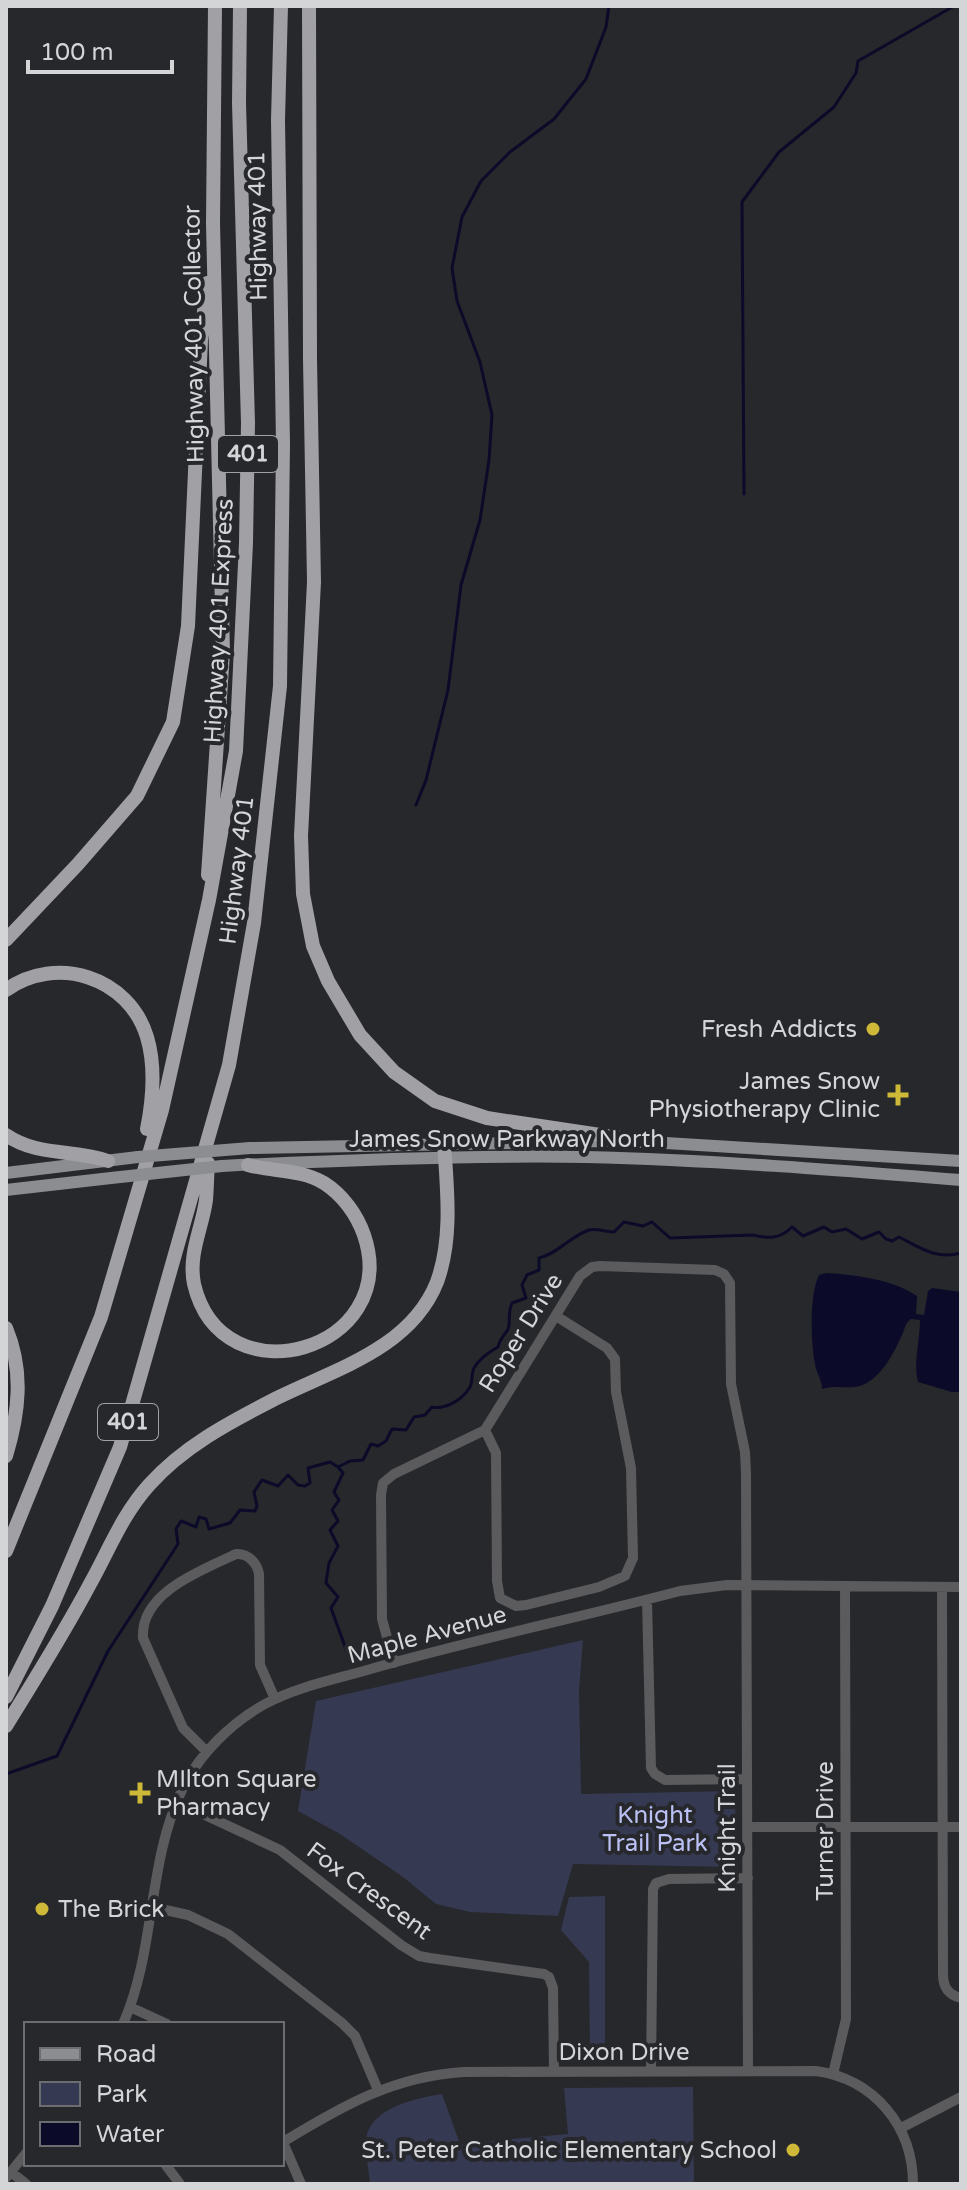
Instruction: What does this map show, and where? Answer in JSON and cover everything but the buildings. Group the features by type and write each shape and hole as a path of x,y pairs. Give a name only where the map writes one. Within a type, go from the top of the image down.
{"highway":[{"name":"Highway 401 Collector","path":"209,900 207,860 223,653 213,223 215,6"},
{"name":"Highway 401 Express","path":"209,900 236,751 246,543 248,423 239,103 240,6"},
{"name":"Highway 401","path":"6,1697 52,1606 120,1447 229,1065 254,923 280,686 283,444 278,120 281,6"},
{"path":"309,6 314,582 301,836 303,894 313,946 328,981 360,1035 394,1072 435,1101 487,1118 640,1141"},
{"path":"6,940 137,796 173,722 188,626 201,340 213,223"},
{"name":"Highway 401","path":"6,1551 101,1317 162,1110 209,900"},
{"path":"6,990 38,975 58,972 78,974 114,990 140,1019 147,1038 153,1077 150,1114 128,1223"},
{"path":"210,1132 205,1201 193,1254 194,1281 202,1305 218,1327 248,1347 272,1352 308,1348 340,1330 361,1300 367,1285 369,1263 363,1232 348,1205 323,1183 306,1175 248,1165"},
{"path":"6,1135 36,1150 85,1153 108,1161"},
{"path":"6,1726 61,1637 119,1524 147,1487 179,1455 227,1424 373,1353 398,1336 418,1312 436,1283 445,1246 448,1207 444,1151"},
{"path":"6,1328 18,1369 19,1405 6,1456"}],"main road":[{"name":"James Snow Parkway North","path":"6,1190 222,1166 640,1141 961,1161"},
{"name":"James Snow Parkway North","path":"6,1173 138,1157 250,1148 444,1151 711,1162 961,1180"}],"street":[{"name":"Roper Drive","path":"394,1663 382,1619 383,1483 394,1474 485,1430 580,1276 592,1267 715,1270 724,1274 730,1283 731,1384 745,1452 745,1585"},
{"path":"485,1430 496,1453 497,1581 500,1598 516,1606 526,1605 599,1587 625,1576 633,1558 631,1468 616,1392 615,1359 607,1348 556,1316"},
{"path":"207,1752 183,1728 143,1638 144,1623 168,1589 236,1554 243,1554 253,1561 259,1574 260,1665 275,1699"},
{"name":"Maple Avenue","path":"124,2022 137,1987 168,1830 177,1802 207,1752 238,1722 275,1699 394,1663 680,1591 745,1585 961,1587"},
{"name":"Knight Trail","path":"745,1585 748,2071"},
{"name":"Turner Drive","path":"833,2074 846,2025 845,1586"},
{"path":"942,1588 943,1983 953,1996 961,1998"},
{"path":"647,1600 651,1768 665,1780 747,1779"},
{"name":"Fox Crescent","path":"177,1802 280,1850 410,1951 430,1958 549,1977 553,1988 554,2072"},
{"path":"747,1827 961,1827"},
{"path":"651,2072 653,1889 656,1883 669,1879 748,1878"},
{"path":"152,1907 188,1915 228,1934 342,2023 355,2036 378,2090"},
{"path":"130,2007 163,2022"},
{"name":"Dixon Drive","path":"284,2140 378,2090 445,2074 805,2071 833,2074 870,2093 883,2104 901,2128 912,2163 913,2184"},
{"path":"901,2128 961,2097"},
{"path":"284,2143 301,2184"},
{"path":"24,2155 8,2175 26,2184"},
{"path":"166,2166 180,2184"}],"green space":[{"name":"Knight Trail Park","path":"583,1640 579,1691 581,1794 735,1791 736,1867 573,1864 558,1916 470,1912 436,1904 340,1834 298,1811 316,1701"},
{"path":"605,1896 605,2053 590,2053 589,1962 561,1930 569,1897"},
{"path":"693,2087 694,2184 370,2184 366,2145 369,2129 385,2112 420,2098 442,2094 460,2144 568,2134 564,2088"}],"water":[{"path":"826,1273 873,1279 907,1290 917,1296 916,1314 924,1315 928,1291 932,1288 961,1292 961,1392 918,1382 916,1359 920,1320 911,1319 888,1362 872,1380 854,1387 822,1389 815,1364 812,1319 816,1284 819,1275"}],"waterway":[{"path":"416,805 426,780 448,690 461,585 480,520 489,460 492,415 480,362 457,301 452,268 462,217 481,181 510,152 554,119 586,79 606,27 609,6"},
{"path":"744,494 742,202 779,152 834,107 856,73 858,61 954,6"},
{"path":"6,1774 57,1756 108,1651 178,1544 176,1529 181,1521 196,1527 199,1517 206,1519 209,1529 230,1523 240,1510 255,1511 254,1492 262,1480 278,1486 288,1475 298,1485 305,1486 310,1483 308,1468 330,1462 338,1467 350,1461 363,1460 371,1444 378,1446 386,1441 392,1429 406,1430 414,1417 425,1415 432,1407 443,1407 459,1399 470,1387 476,1365 498,1347 508,1329 512,1303 526,1298 522,1285 527,1275 539,1270 539,1258 582,1233 592,1230 614,1232 624,1222 643,1226 652,1222 670,1238 774,1237 792,1227 803,1236 824,1227 832,1232 846,1229 862,1239 879,1232 886,1239 892,1241 899,1237 936,1254 961,1253"},
{"path":"338,1467 343,1473 334,1492 339,1500 332,1510 338,1521 330,1530 338,1546 329,1563 326,1583 338,1597 331,1608 347,1652"}],"place":[{"name":"Fresh Addicts","path":"873,1029"},
{"name":"James Snow Physiotherapy Clinic","path":"898,1095"},
{"name":"MIlton Square Pharmacy","path":"140,1793"},
{"name":"The Brick","path":"42,1909"},
{"name":"St. Peter Catholic Elementary School","path":"793,2150"}]}
